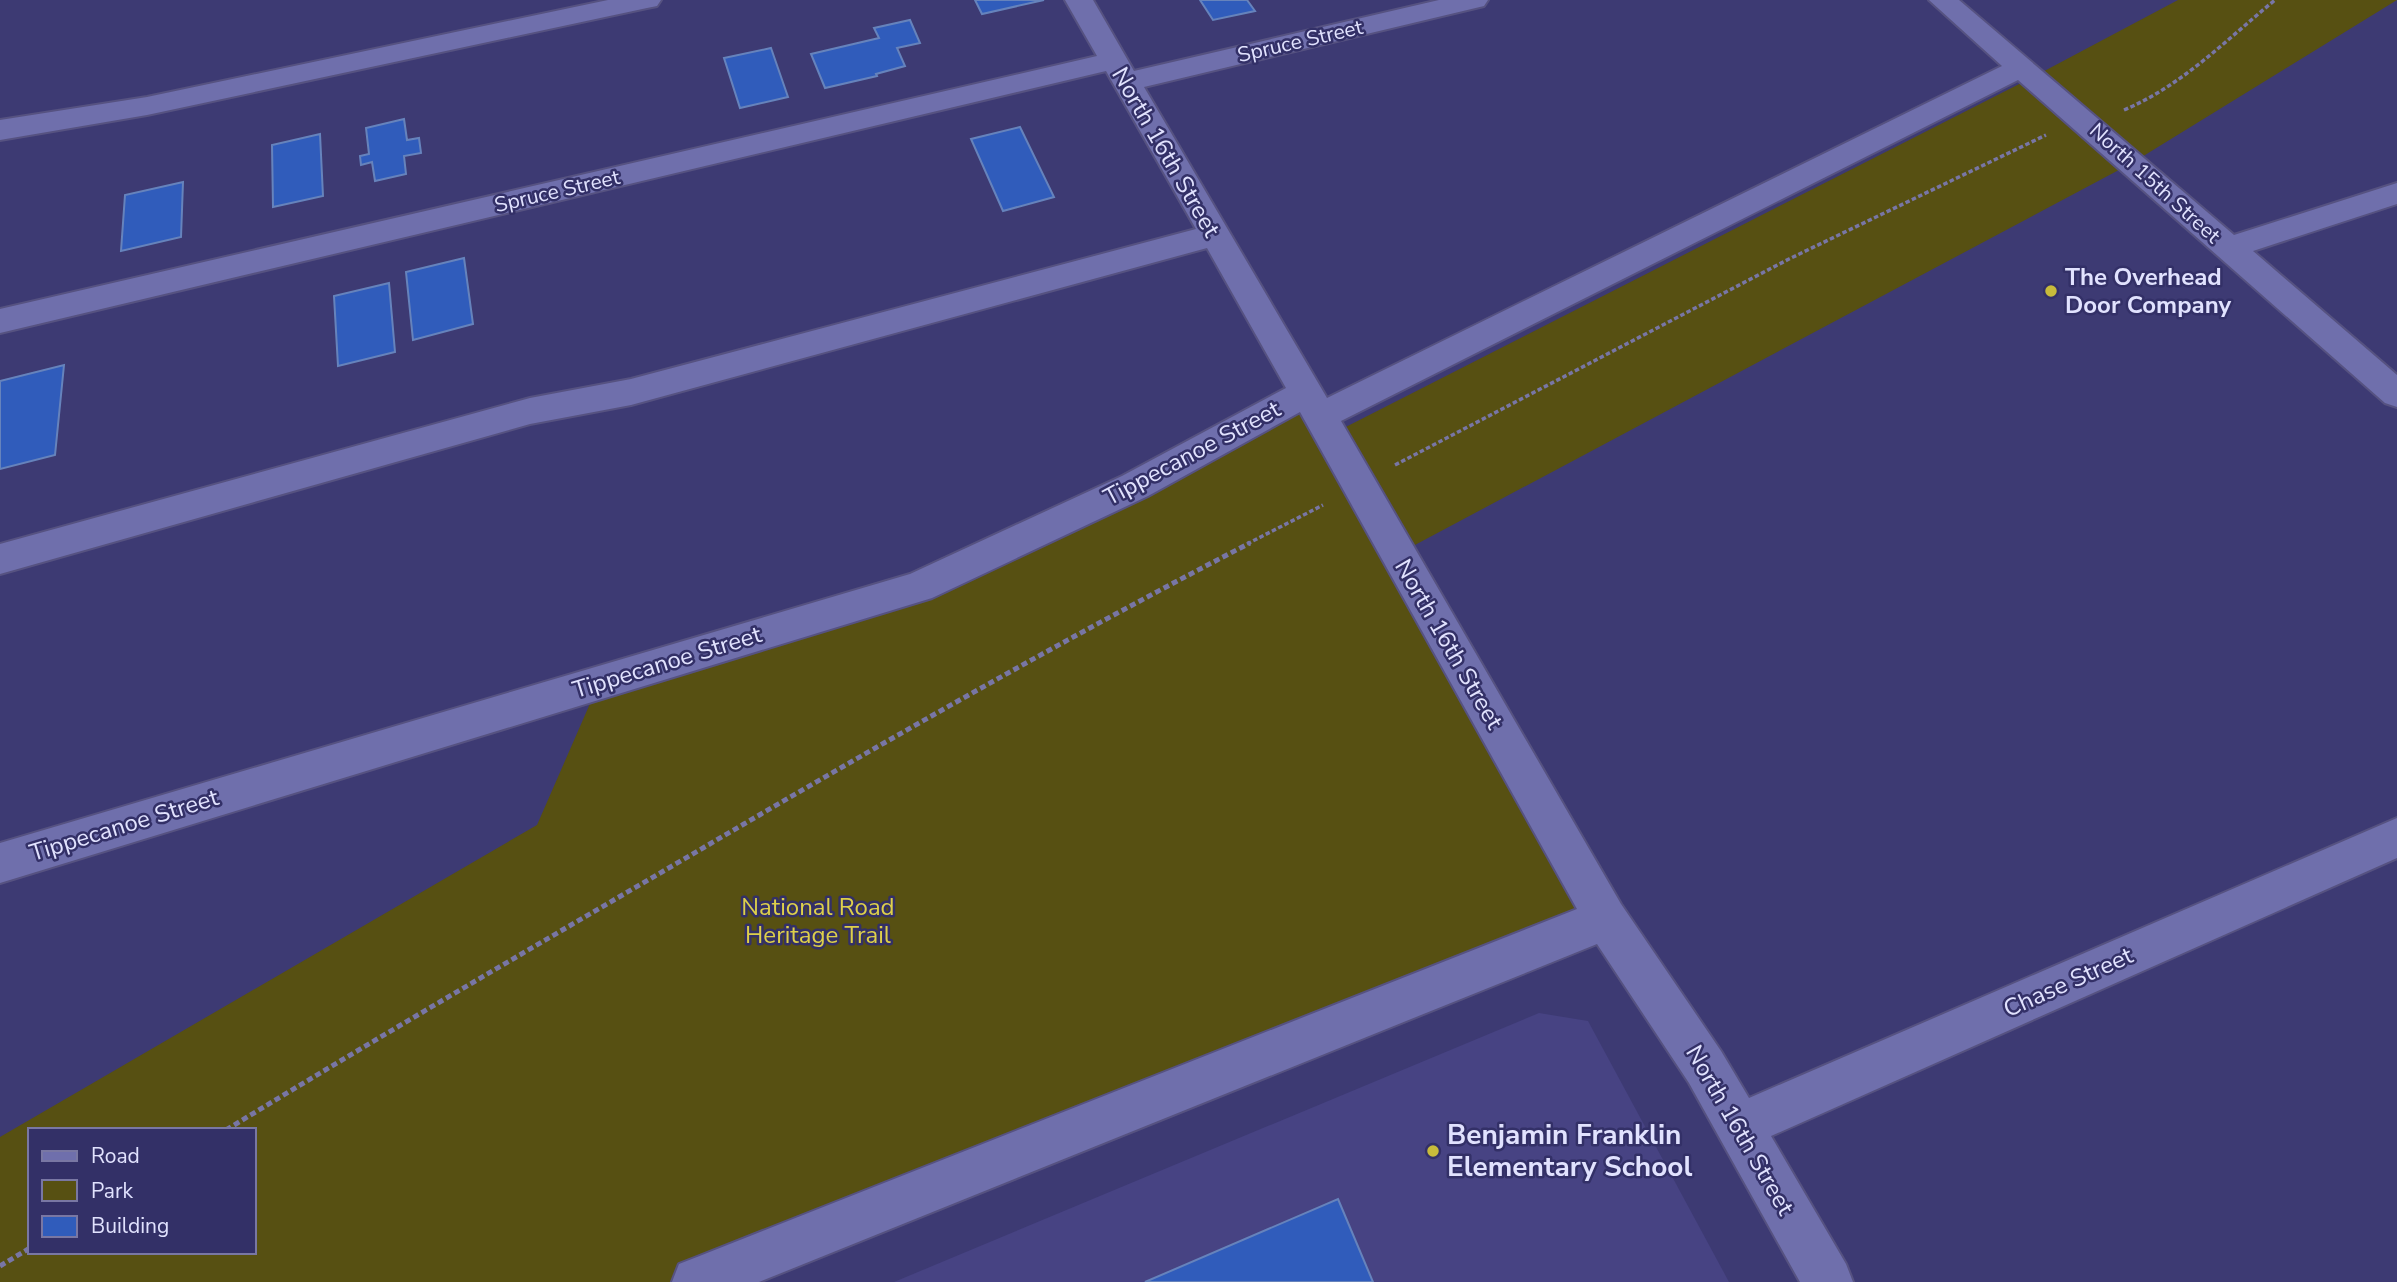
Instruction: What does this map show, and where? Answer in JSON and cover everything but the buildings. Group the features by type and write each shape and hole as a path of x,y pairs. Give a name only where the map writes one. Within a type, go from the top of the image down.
{"street":[{"path":"0,130 148,106 647,0"},
{"name":"North 16th Street","path":"1079,0 1606,919 1705,1067 1828,1282"},
{"name":"Spruce Street","path":"0,321 1119,71 1474,0"},
{"name":"North 15th Street","path":"1943,0 2397,394"},
{"name":"Tippecanoe Street","path":"0,863 919,586 1312,405 2022,67"},
{"path":"2228,248 2397,193"},
{"path":"0,559 505,418 631,392 1214,235"},
{"name":"Chase Street","path":"1739,1126 2397,838"},
{"path":"697,1282 1606,919"}],"path":[{"path":"2118,111 2148,101 2169,87 2275,0"},
{"path":"1402,460 1789,259 2052,133"},
{"path":"229,1128 372,1041 876,747 1104,618 1316,508"},
{"path":"0,1266 28,1249"}],"shaded area":[{"name":"Benjamin Franklin Elementary School","path":"1539,1013 1588,1021 1729,1282 894,1282"}],"green space":[{"name":"National Road Heritage Trail","path":"2178,0 2397,0 2132,163 1398,554 1606,919 697,1282 0,1282 0,1137 537,825 599,683 919,586 1305,393 1330,435 2033,77"}],"place":[{"name":"The Overhead Door Company","path":"2051,291"},
{"name":"Benjamin Franklin Elementary School","path":"1433,1151"}]}
